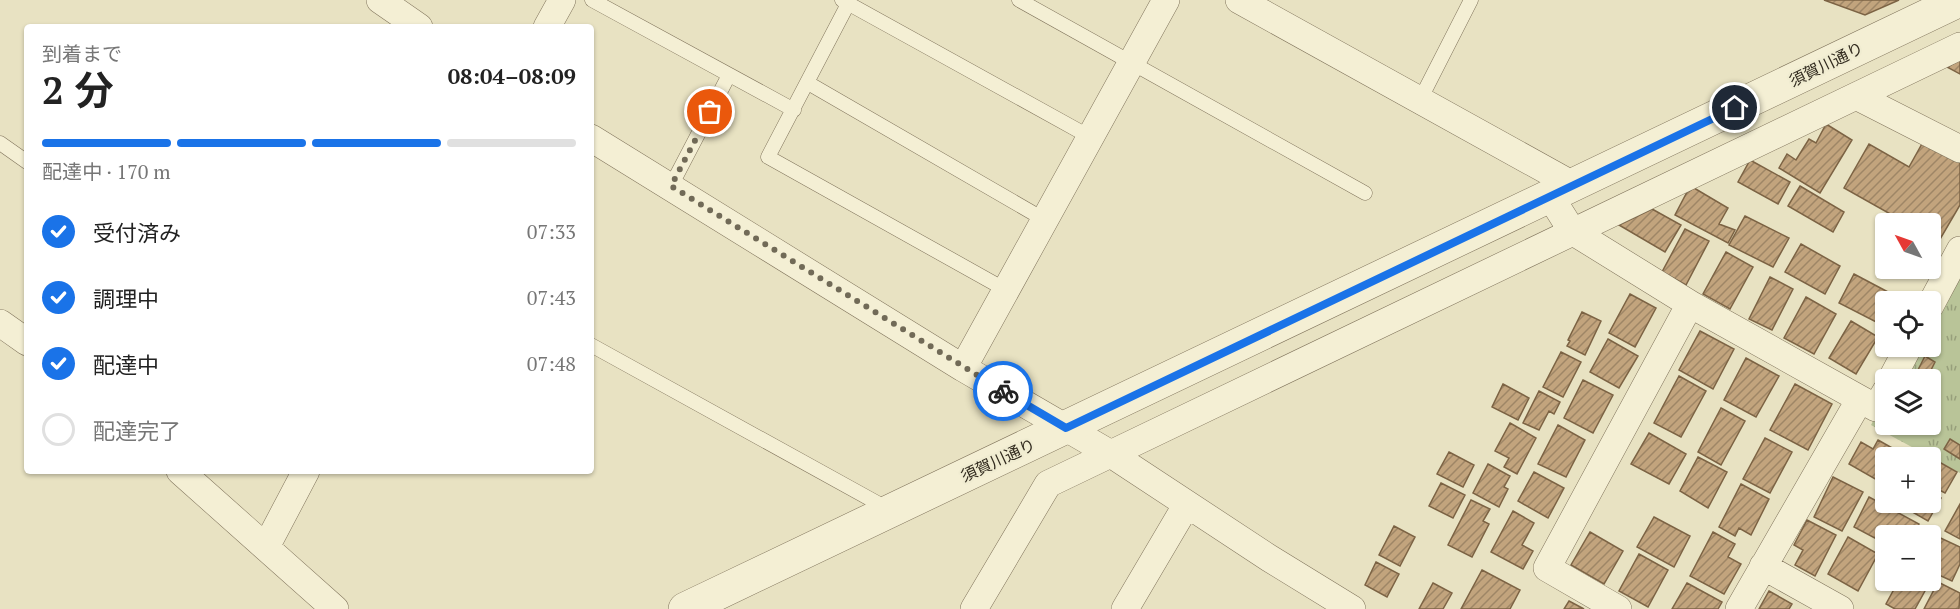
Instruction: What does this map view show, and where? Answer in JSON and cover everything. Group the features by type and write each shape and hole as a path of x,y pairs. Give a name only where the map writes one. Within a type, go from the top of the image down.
{"street":[{"path":"380,0 415,24"},
{"path":"549,24 562,0"},
{"path":"963,368 1166,0"},
{"path":"1239,0 1419,100 1562,190 1572,231 1690,304 1875,407"},
{"name":"須賀川通り","path":"685,609 1960,0"},
{"path":"974,609 1048,484 1572,231 1858,97 1960,46"},
{"path":"1858,97 1960,148"},
{"path":"594,140 963,368 1111,454 1352,609"},
{"path":"1938,291 1960,250"},
{"path":"1618,609 1547,568 1690,304"},
{"path":"0,323 24,340"},
{"path":"1739,609 1860,399"},
{"path":"183,474 335,609"},
{"path":"266,547 304,474"},
{"path":"1125,609 1187,504"},
{"path":"1763,566 1840,609"}],"lane":[{"path":"592,0 794,110"},
{"path":"1019,0 1365,193"},
{"path":"1419,100 1471,0"},
{"path":"1006,290 768,157 808,82 845,2 1090,137"},
{"path":"671,186 729,75"},
{"path":"808,82 1045,220"},
{"path":"0,143 24,160"},
{"path":"594,347 891,511"}],"green space":[{"path":"1960,272 1960,473 1941,463 1941,447 1912,447 1890,435 1941,435 1941,369 1900,369 1907,357 1941,357 1941,298"}],"building":[{"path":"1824,0 1899,0 1865,15"},
{"path":"1960,60 1960,74 1947,67"},
{"path":"1826,124 1852,140 1820,193 1779,168 1787,154 1796,160 1809,139 1816,143"},
{"path":"1923,142 1960,163 1960,205 1941,238 1941,213 1888,213 1844,188 1869,144 1909,167"},
{"path":"1750,160 1790,182 1778,204 1738,182"},
{"path":"1800,186 1844,212 1833,232 1788,206"},
{"path":"1694,188 1728,208 1719,224 1735,230 1728,243 1675,215 1687,192"},
{"path":"1652,209 1681,225 1665,252 1619,225"},
{"path":"1745,216 1789,238 1773,267 1729,245"},
{"path":"1685,229 1709,241 1686,285 1662,272"},
{"path":"1801,244 1840,266 1825,294 1785,272"},
{"path":"1726,252 1753,267 1730,309 1703,294"},
{"path":"1854,274 1886,291 1875,291 1875,321 1839,303"},
{"path":"1770,277 1793,289 1772,330 1749,319"},
{"path":"1630,294 1656,308 1635,347 1609,333"},
{"path":"1806,297 1836,314 1814,354 1784,338"},
{"path":"1582,312 1601,321 1585,355 1567,346"},
{"path":"1851,321 1875,335 1875,342 1856,374 1829,358"},
{"path":"1700,331 1734,349 1713,389 1679,370"},
{"path":"1608,339 1638,356 1619,388 1590,372"},
{"path":"1561,352 1581,362 1563,397 1543,387"},
{"path":"1924,357 1935,362 1932,369 1918,369"},
{"path":"1746,358 1779,376 1756,417 1724,400"},
{"path":"1679,376 1706,391 1681,437 1654,423"},
{"path":"1583,380 1613,395 1593,433 1564,418"},
{"path":"1503,384 1529,398 1518,420 1492,407"},
{"path":"1795,384 1832,404 1808,450 1770,430"},
{"path":"1539,391 1560,402 1554,414 1549,411 1539,430 1523,423"},
{"path":"1721,408 1745,421 1721,465 1698,452"},
{"path":"1510,423 1536,438 1517,474 1504,467 1509,458 1495,451"},
{"path":"1558,425 1585,440 1566,477 1538,464"},
{"path":"1649,433 1686,454 1669,484 1631,464"},
{"path":"1765,438 1792,452 1770,493 1743,479"},
{"path":"1950,439 1960,445 1960,459 1944,449"},
{"path":"1878,440 1890,447 1875,447 1875,479 1849,464 1861,442 1873,449"},
{"path":"1449,452 1474,465 1463,487 1437,474"},
{"path":"1698,457 1727,472 1708,508 1680,491"},
{"path":"1941,463 1957,472 1945,493 1941,491"},
{"path":"1488,464 1510,476 1504,487 1508,489 1499,507 1473,493"},
{"path":"1534,472 1564,488 1548,518 1518,501"},
{"path":"1833,477 1863,492 1842,531 1814,517"},
{"path":"1441,483 1465,495 1453,518 1429,506"},
{"path":"1741,484 1769,499 1751,535 1739,528 1735,536 1719,527"},
{"path":"1869,497 1875,500 1875,513 1899,513 1919,524 1875,525 1875,538 1854,527"},
{"path":"1471,500 1490,509 1483,521 1489,524 1472,557 1448,545"},
{"path":"1960,504 1960,539 1945,531"},
{"path":"1513,511 1534,523 1522,545 1533,551 1523,569 1491,552"},
{"path":"1914,513 1933,513 1928,521"},
{"path":"1654,517 1690,536 1674,567 1637,547"},
{"path":"1807,520 1836,535 1815,576 1795,565 1803,550 1794,545"},
{"path":"1394,526 1415,537 1400,566 1379,555"},
{"path":"1590,532 1623,551 1604,584 1571,565"},
{"path":"1713,532 1735,544 1728,557 1741,564 1724,594 1690,576"},
{"path":"1848,537 1875,552 1875,560 1858,591 1828,574"},
{"path":"1941,538 1960,547 1960,564 1952,581 1941,576"},
{"path":"1639,554 1668,570 1648,607 1619,591"},
{"path":"1376,562 1399,574 1387,597 1365,585"},
{"path":"1482,570 1520,590 1510,609 1461,609"},
{"path":"1433,583 1452,593 1443,609 1419,609"},
{"path":"1687,583 1722,602 1718,609 1672,609"},
{"path":"1941,584 1960,593 1959,609 1924,609 1933,591 1941,591"},
{"path":"1769,591 1792,604 1789,609 1759,609"},
{"path":"1893,591 1925,591 1915,609 1895,609 1886,604"},
{"path":"1569,601 1584,609 1564,609"}],"way so far":[{"path":"710,112 671,186 1003,391"}],"route":[{"path":"1003,391 1066,428 1735,108"}]}
